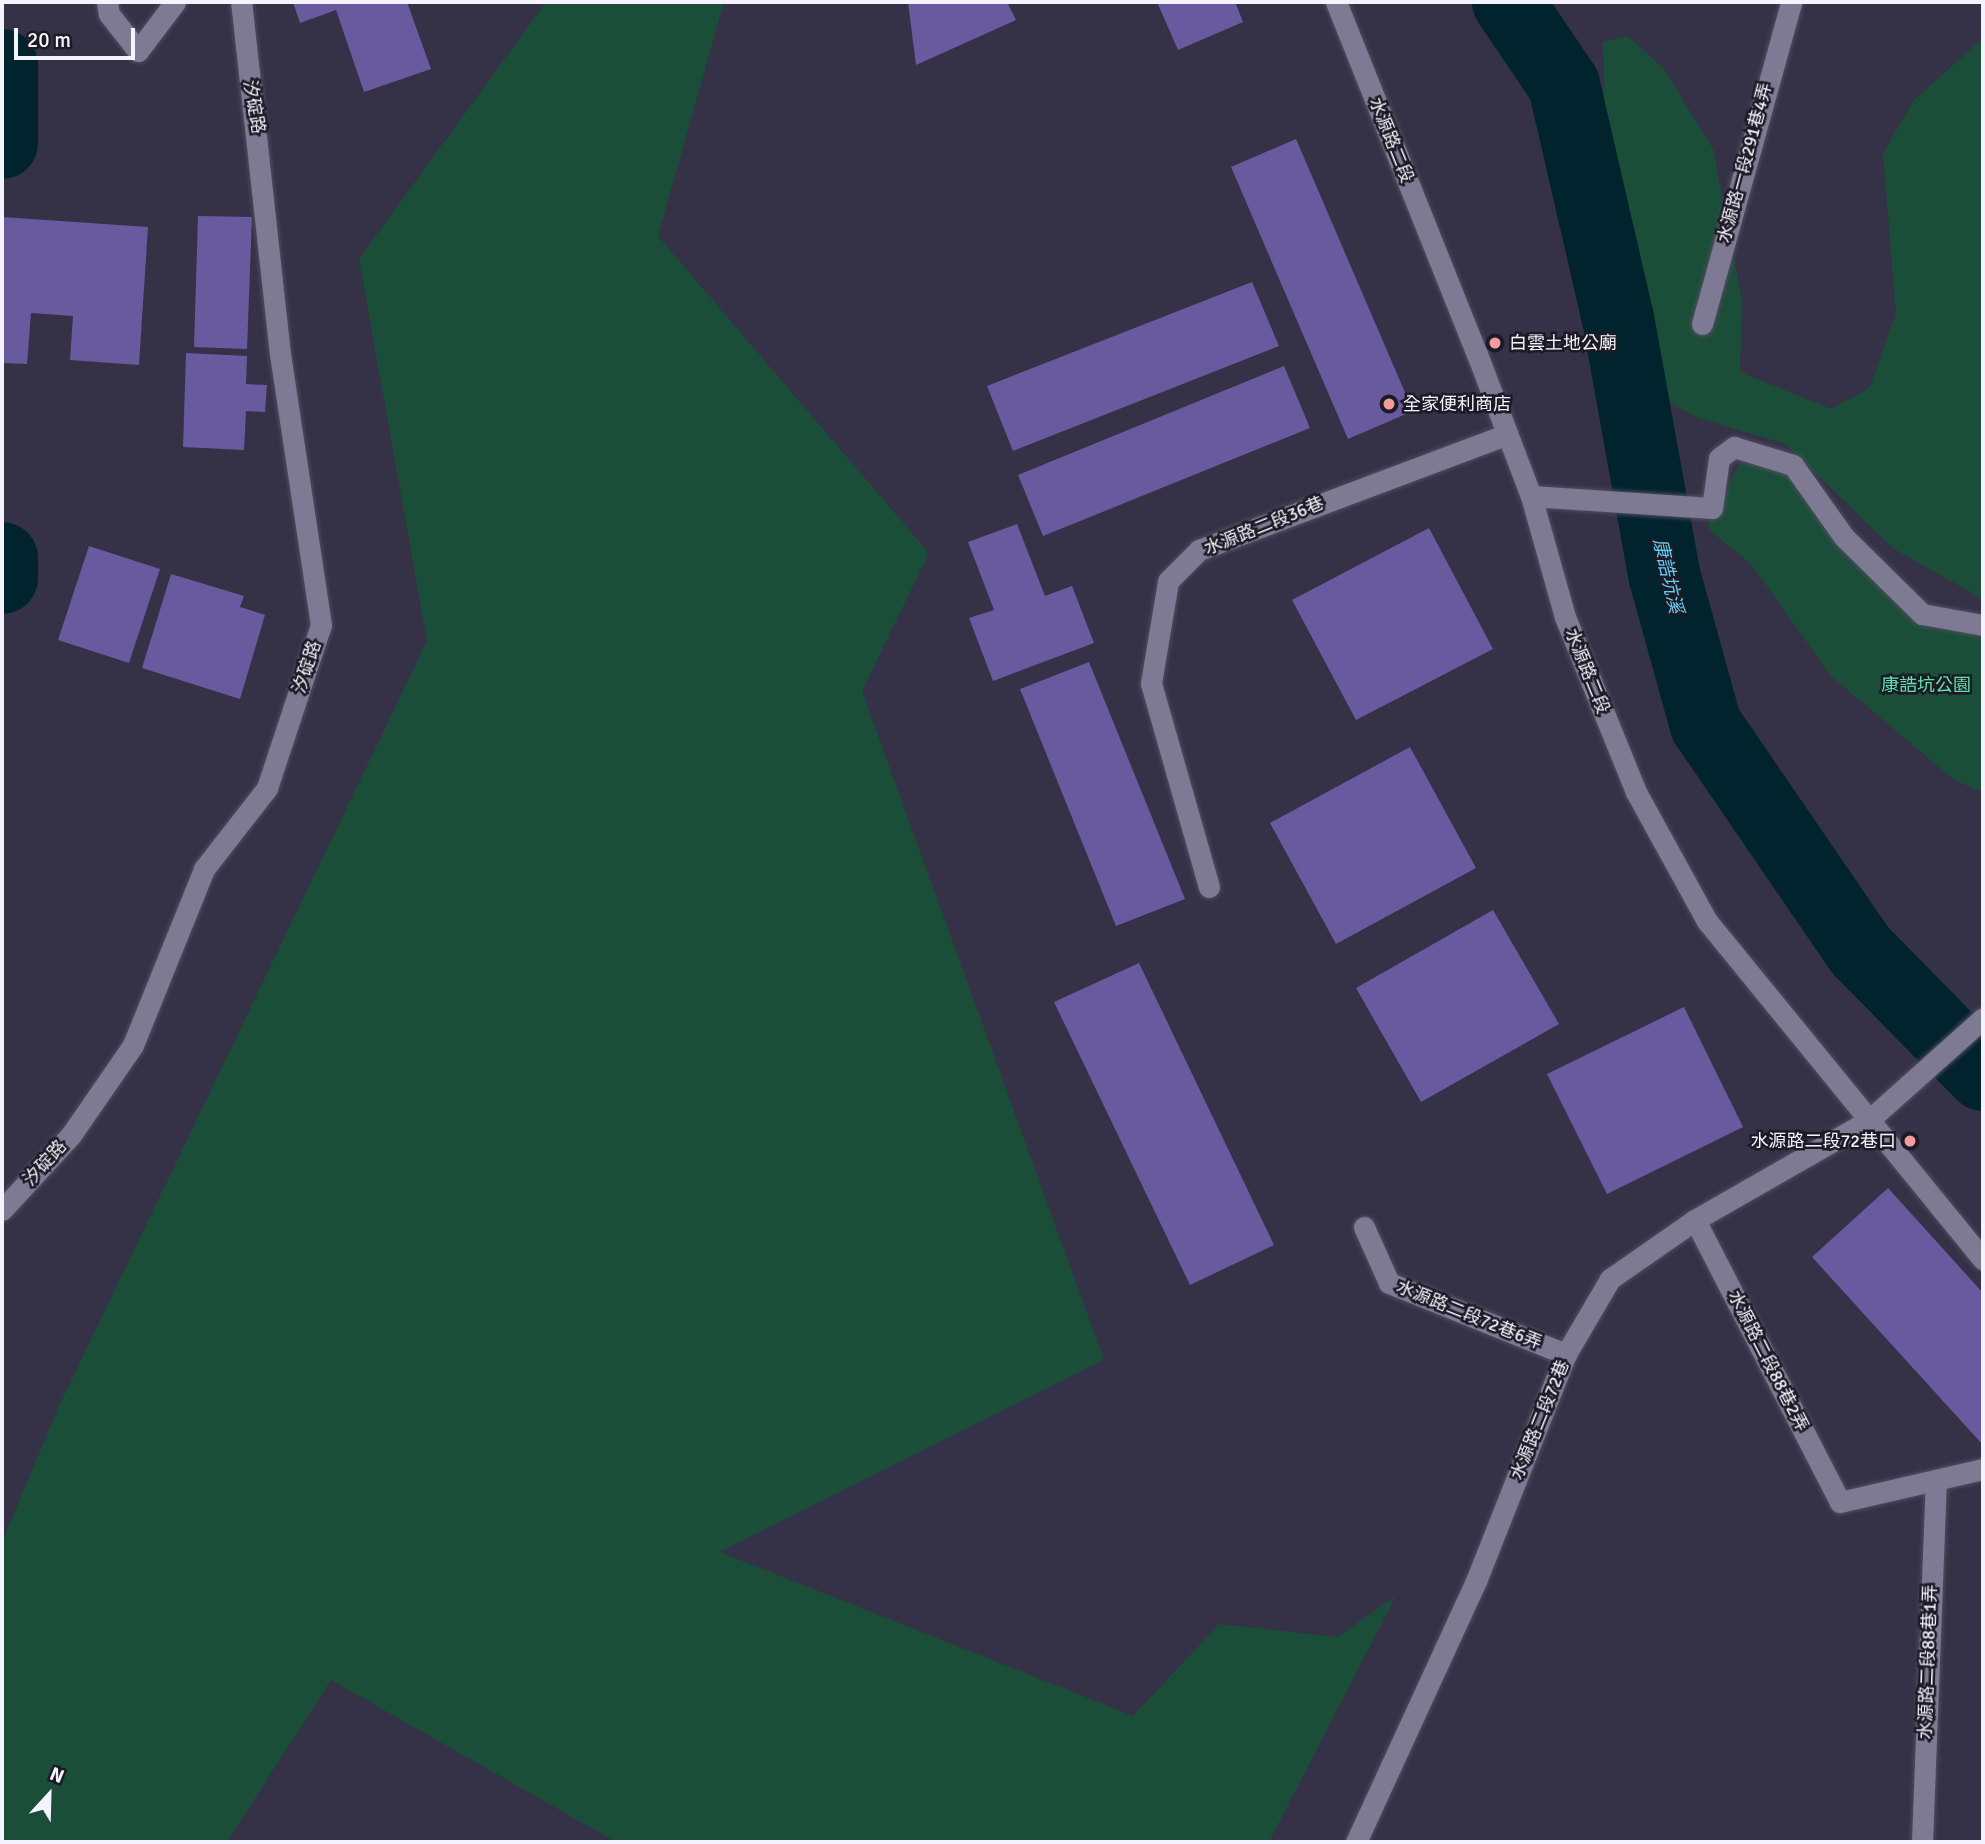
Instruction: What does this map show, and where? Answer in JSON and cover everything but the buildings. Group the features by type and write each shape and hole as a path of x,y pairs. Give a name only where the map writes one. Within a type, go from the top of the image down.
{"street":[{"path":"107,2 109,15 138,51 175,2"},
{"name":"汐碇路","path":"2,1210 71,1135 133,1045 204,869 267,788 321,625 280,354 241,2"},
{"name":"水源路二段","path":"1336,2 1531,496 1564,617 1642,804 1707,922 1983,1260"},
{"name":"水源路一段291巷4弄","path":"1702,324 1791,2"},
{"name":"水源路二段36巷","path":"1209,887 1151,683 1168,581 1199,550 1507,434"},
{"path":"1531,496 1590,497 1712,508 1719,458 1734,447 1793,465 1844,537 1922,614 1983,625"},
{"name":"水源路二段72巷","path":"1356,1842 1476,1581 1566,1354 1610,1279 1695,1220 1868,1121 1914,1085 1983,1018"},
{"name":"水源路二段88巷2弄","path":"1695,1220 1840,1502 1936,1483"},
{"name":"水源路二段72巷6弄","path":"1364,1227 1389,1283 1566,1354"},
{"path":"1936,1483 1983,1469"},
{"name":"水源路二段88巷1弄","path":"1922,1842 1936,1483"}],"green space":[{"path":"546,2 724,2 658,236 929,553 862,691 1104,1360 720,1552 1133,1716 1219,1624 1337,1637 1396,1596 1269,1842 616,1842 331,1680 227,1842 2,1842 2,1542 58,1408 427,641 359,259"},
{"path":"1628,36 1664,69 1713,149 1742,301 1740,372 1831,409 1870,387 1896,314 1883,153 1914,100 1983,38 1983,599 1894,549 1785,444 1695,417 1668,401 1605,134 1603,42"},
{"name":"康誥坑公園","path":"1741,460 1793,475 1848,553 1935,629 1983,628 1983,792 1954,780 1831,676 1751,564 1707,528"}],"waterway":[{"name":"康誥坑溪","path":"1508,2 1564,85 1618,318 1664,574 1706,725 1861,951 1983,1075"},
{"path":"2,65 2,143"},
{"path":"2,558 2,578"}],"place":[{"name":"白雲土地公廟","path":"1495,343"},
{"name":"全家便利商店","path":"1389,404"},
{"name":"水源路二段72巷口","path":"1910,1141"}]}
